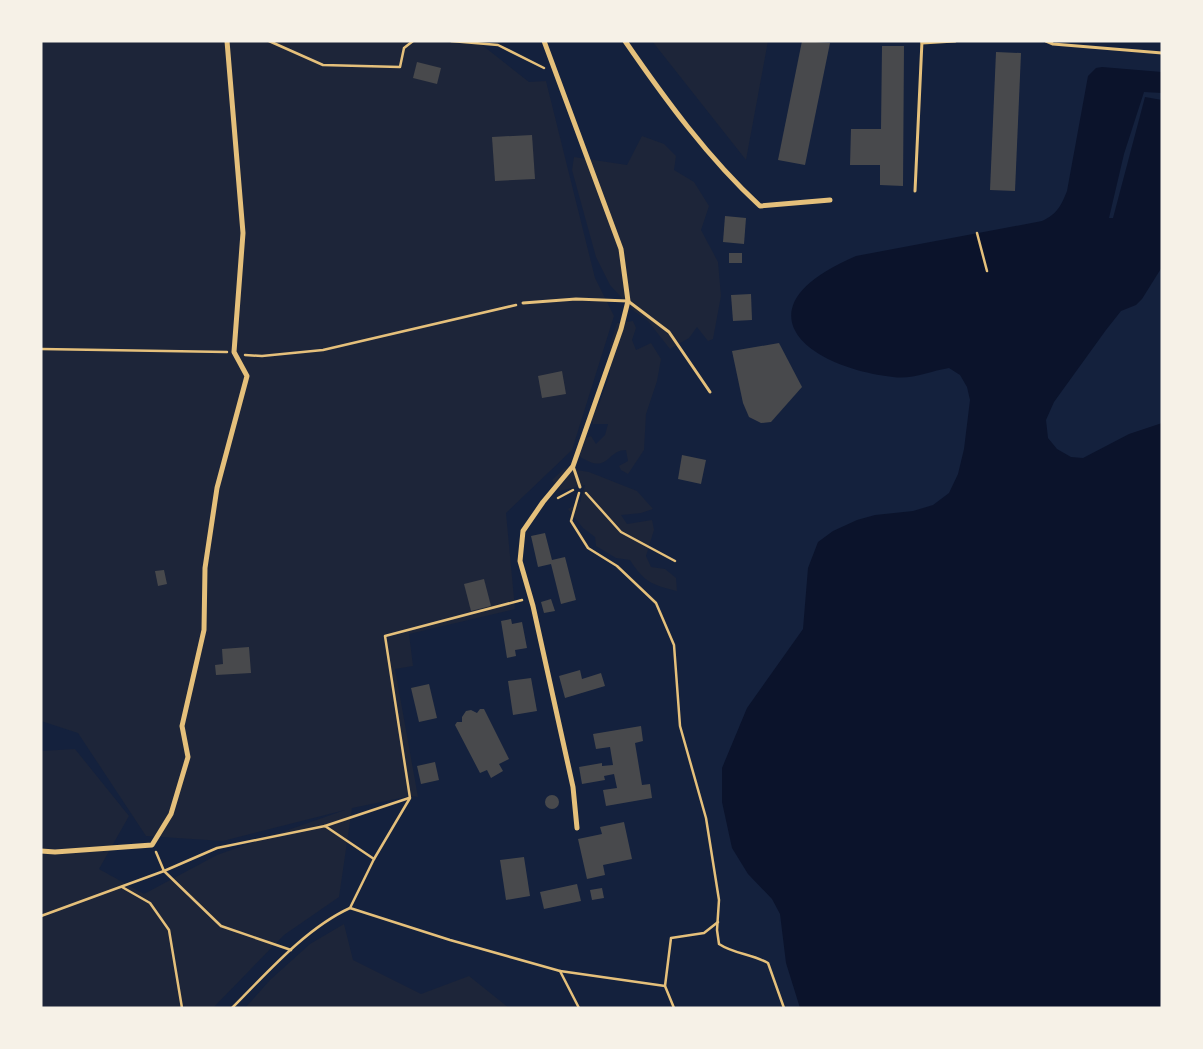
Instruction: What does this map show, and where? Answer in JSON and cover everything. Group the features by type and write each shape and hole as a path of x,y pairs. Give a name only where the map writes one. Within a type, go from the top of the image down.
{"street":[{"path":"41,851 55,852 152,845 171,814 188,757 182,726 204,630 205,568 217,488 247,376 234,352 243,233 227,41"},
{"path":"544,41 621,249 628,301 621,329 573,466 543,502 523,532 520,560 531,598 573,787 577,828"},
{"path":"625,41 659,90 726,173 760,206 830,200"}],"lane":[{"path":"915,191 922,42 956,41"},
{"path":"1046,41 1053,44 1162,53"},
{"path":"523,303 576,299 628,301 669,332 710,392"},
{"path":"573,466 580,487"}],"path":[{"path":"269,41 324,65 400,67 404,48 413,41"},
{"path":"452,41 498,45 557,74"},
{"path":"976,233 987,271"},
{"path":"41,349 234,352 251,356 262,356 323,350 523,303"},
{"path":"557,498 580,487"},
{"path":"580,487 621,532 675,561"},
{"path":"580,487 571,522 588,548 617,566 656,603 674,645 680,726 706,818 719,900 719,944 730,951 758,958 768,963 784,1008"},
{"path":"232,1008 291,950 337,914 350,908 374,859 410,798 385,636 531,598"},
{"path":"41,916 164,871 217,848 325,826 410,798"},
{"path":"325,826 374,859"},
{"path":"152,845 164,871 221,926 291,950"},
{"path":"122,887 150,903 169,930 182,1008"},
{"path":"350,908 450,940 560,971 665,986"},
{"path":"674,1008 665,986 671,938 704,932 718,922"},
{"path":"560,971 579,1008"}],"shaded area":[{"path":"41,41 477,41 529,82 546,81 595,278 614,316 572,450 506,513 515,609 409,634 413,666 395,669 418,797 411,796 352,808 339,897 284,935 213,1008 41,1008 41,751 75,749 129,816 99,869 144,894 217,855 345,810 223,841 146,836 78,733 41,721"},
{"path":"652,41 768,41 746,160"},
{"path":"1096,68 1162,72 1162,267 1142,299 1136,305 1121,311 1106,330 1054,402 1046,420 1048,438 1057,449 1071,457 1083,458 1129,434 1162,423 1162,1008 800,1008 786,963 780,914 772,899 748,874 732,848 722,802 722,768 747,708 803,629 808,568 818,542 833,531 857,520 875,515 913,511 933,505 949,493 958,474 964,449 970,400 967,387 960,375 949,368 900,378 860,371 831,360 809,347 795,331 791,313 799,294 820,275 856,256 1042,221 1055,212 1067,191 1088,76"},
{"path":"642,136 664,144 676,156 674,170 694,182 709,206 701,230 718,262 721,296 713,339 708,341 697,327 689,338 670,349 648,321 634,311 610,285 596,257 572,170 574,157 627,165"},
{"path":"633,321 636,328 632,340 636,350 651,343 661,359 657,381 646,414 644,450 628,474 621,470 619,466 628,461 626,450 619,451 606,461 596,464 579,456 578,441 591,436 596,444 605,435 608,424 593,424 591,417 599,404 610,374 610,345 617,323"},
{"path":"565,468 589,472 637,491 653,509 641,513 621,515 627,524 652,520 654,530 646,556 651,567 665,569 676,578 677,591 649,582 630,560 616,558 596,546 595,537 583,528 568,509 580,502 585,485 560,491 552,480"},
{"path":"344,924 353,960 421,994 469,976 509,1008 245,1008 270,980 310,944"}],"pier":[{"path":"1144,92 1162,93 1162,100 1145,97 1113,218 1109,218 1124,154"}],"building":[{"path":"802,41 830,43 805,165 778,160"},
{"path":"882,46 904,46 903,186 880,185 880,165 850,165 851,129 881,129"},
{"path":"996,52 1021,53 1015,191 990,190"},
{"path":"417,62 441,68 437,84 413,78"},
{"path":"532,135 535,179 495,181 492,137"},
{"path":"725,216 746,218 744,244 723,242"},
{"path":"729,253 742,253 742,263 729,263"},
{"path":"751,294 752,320 733,321 731,295"},
{"path":"779,343 802,387 771,422 761,423 749,417 743,403 732,351"},
{"path":"562,371 566,394 542,398 538,376"},
{"path":"682,455 706,460 701,484 678,479"},
{"path":"545,533 552,560 565,557 576,600 561,604 551,564 538,567 531,536"},
{"path":"164,570 167,584 158,586 155,571"},
{"path":"484,579 491,606 471,611 464,584"},
{"path":"551,599 555,611 544,613 541,602"},
{"path":"511,619 512,624 522,622 527,648 515,650 516,656 507,658 501,621"},
{"path":"249,647 251,673 216,675 215,665 223,664 222,649"},
{"path":"580,670 582,679 601,673 605,686 565,698 559,676"},
{"path":"531,678 537,711 513,715 508,681"},
{"path":"429,684 437,718 419,722 411,688"},
{"path":"480,709 484,709 509,759 499,764 503,771 491,778 487,770 480,773 455,725 457,722 462,722 462,717 466,711 471,710 477,713"},
{"path":"641,726 643,741 635,743 642,785 650,784 652,798 606,806 603,790 617,788 614,774 604,776 605,780 582,784 579,767 602,763 602,766 613,765 610,747 596,749 593,734"},
{"path":"435,762 439,780 421,784 417,766"},
{"path":"552,795 557,797 559,802 557,807 552,809 547,807 545,802 547,797"},
{"path":"624,822 632,859 603,865 605,875 587,879 578,839 602,834 600,827"},
{"path":"524,857 530,896 506,900 500,860"},
{"path":"577,884 581,901 544,909 540,892"},
{"path":"602,888 604,898 592,900 590,890"}]}
